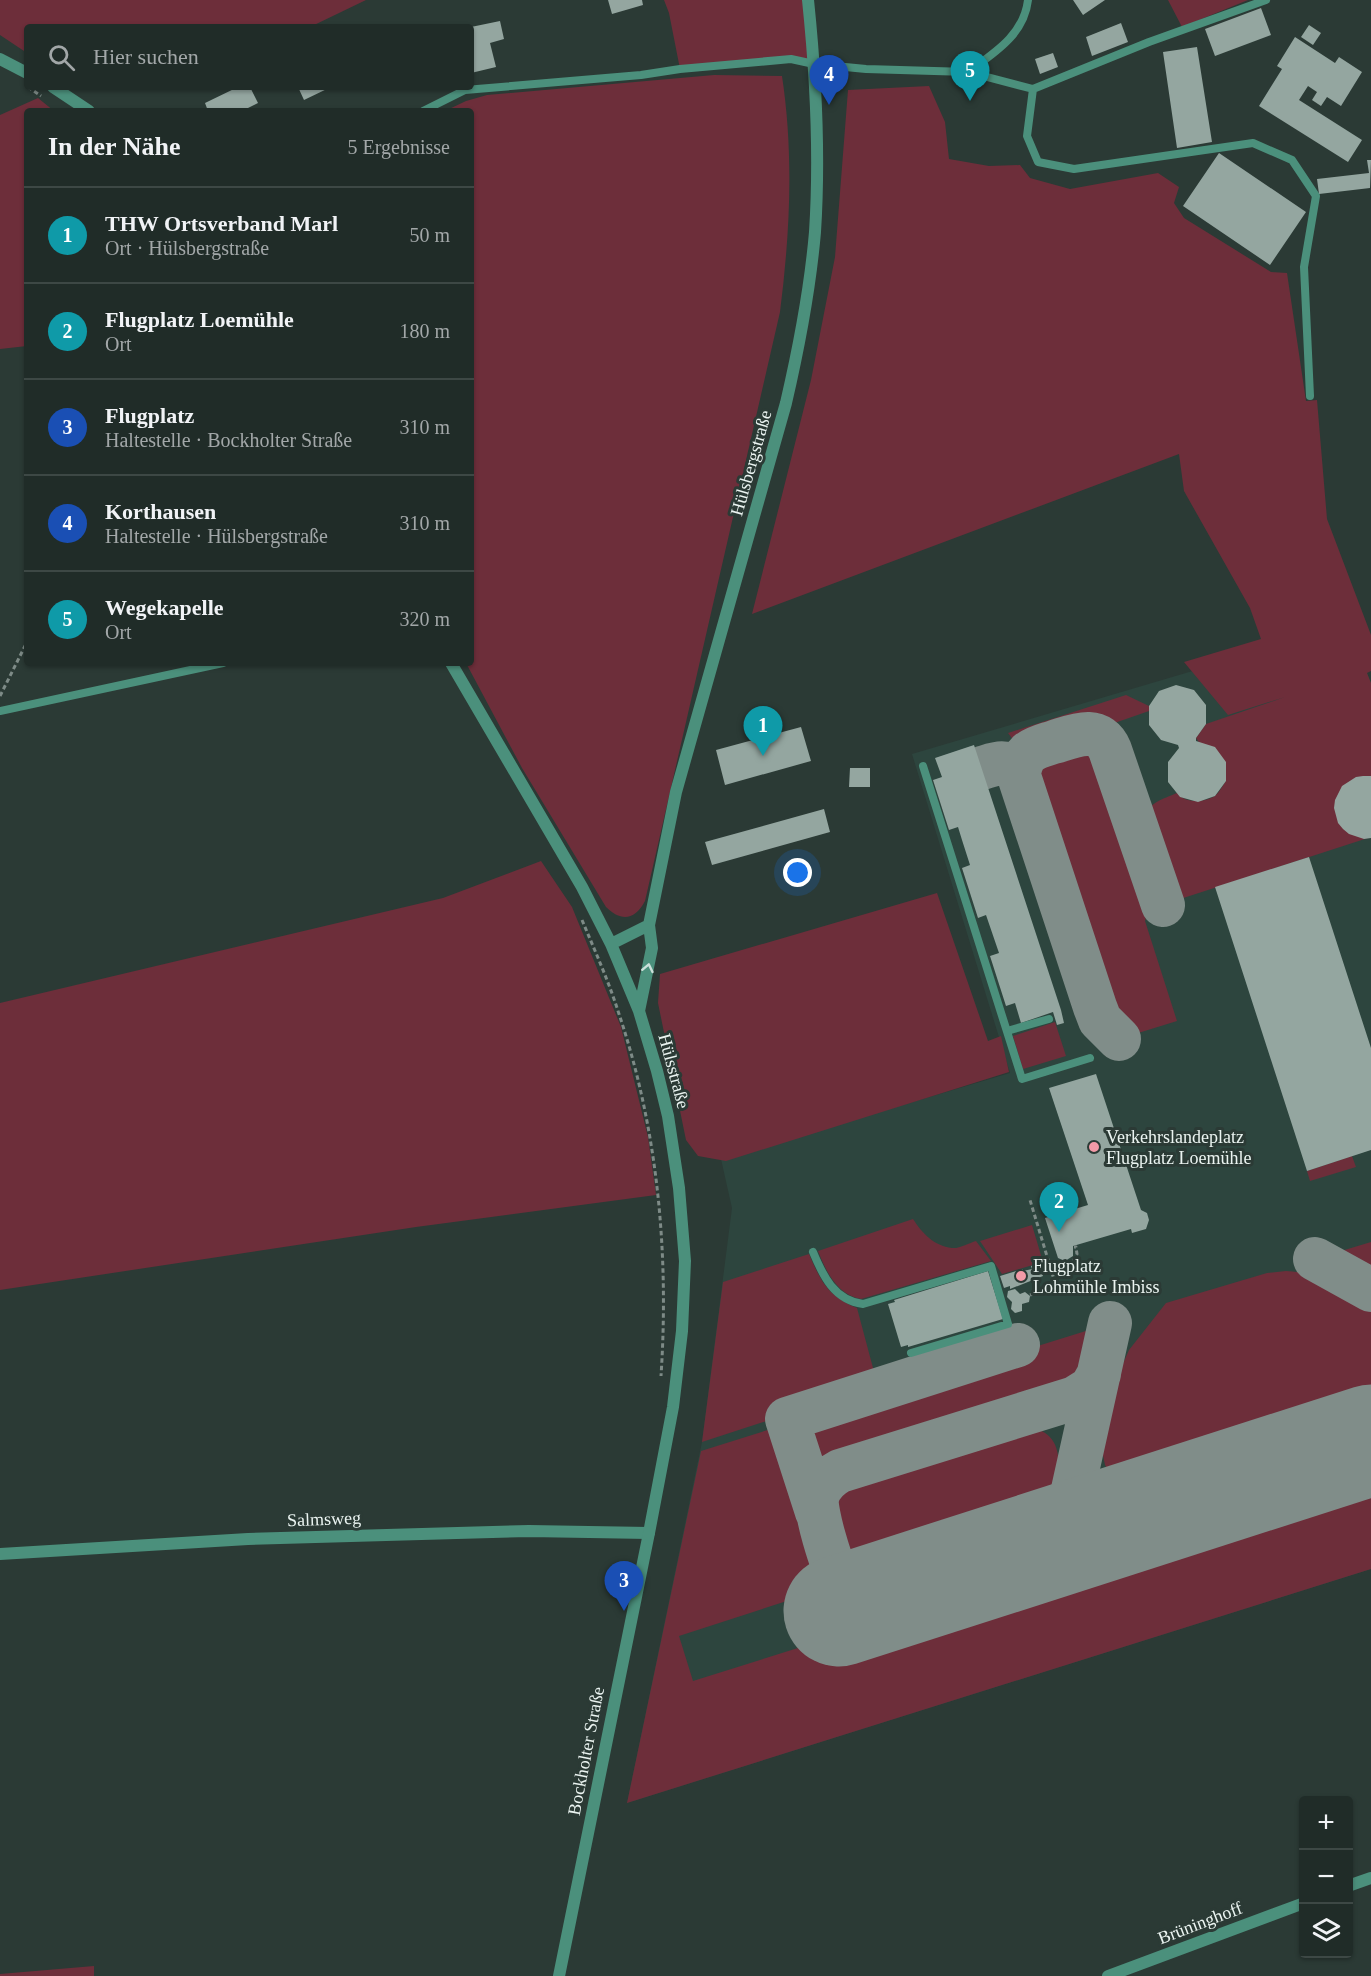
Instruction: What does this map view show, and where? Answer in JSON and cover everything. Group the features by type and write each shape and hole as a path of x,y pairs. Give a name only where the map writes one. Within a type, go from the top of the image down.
{"street":[{"name":"Hülsbergstraße","path":"639,1011 652,948 649,925 676,792 786,403 799,345 814,233 817,166 814,64 808,0"},
{"path":"0,59 24,71"},
{"path":"58,90 84,108"},
{"name":"Hülsstraße","path":"453,666 582,887 611,944 639,1011 668,1116 679,1188 685,1261 682,1332 673,1407 649,1533"},
{"path":"611,944 649,925"},
{"name":"Salmsweg","path":"0,1554 248,1539 529,1531 649,1533"},
{"name":"Bockholter Straße","path":"559,1976 649,1533"},
{"path":"1353,1884 1371,1878"},
{"name":"Brüninghoff","path":"1108,1976 1301,1904"}],"lane":[{"path":"968,72 1015,34 1023,19 1028,0"},
{"path":"474,89 790,59 814,64 866,69 968,72 1033,89 1149,42 1266,0"},
{"path":"1033,89 1027,136 1038,162 1074,169 1253,143 1292,160 1316,196 1304,267 1310,396"},
{"path":"429,108 465,90"},
{"path":"0,711 209,666"},
{"path":"923,766 1022,1079 1090,1058"},
{"path":"1007,1031 1049,1019"},
{"path":"813,1252 830,1286 842,1296 862,1304 991,1266 1008,1324 911,1353"}],"path":[{"path":"0,696 24,648"},
{"path":"595,951 619,1013 647,1116 658,1191 664,1263 661,1377"},
{"path":"1030,1200 1056,1286 1030,1295"},
{"path":"1071,1263 1077,1254 1076,1247 1074,1247"},
{"path":"1051,1270 1071,1263 1075,1265 1090,1262"}],"shaded area":[{"path":"0,0 366,0 316,24 24,24 24,51 0,35"},
{"path":"664,0 808,0 814,64 791,59 680,69 669,13"},
{"path":"1168,0 1248,0 1182,27"},
{"path":"714,75 782,76 788,135 789,194 780,312 645,901 637,912 627,917 617,915 606,907 522,768 468,666 474,666 474,108 451,108 487,95"},
{"path":"929,86 945,122 949,159 989,166 1020,165 1030,178 1070,189 1158,173 1179,187 1174,203 1184,218 1271,272 1287,273 1306,401 1317,400 1327,519 1371,635 1371,671 1367,673 1371,683 1371,837 1171,902 1144,821 1145,815 1156,802 1177,793 1184,799 1194,801 1215,796 1226,781 1196,738 1206,724 1285,697 1228,715 1184,662 1261,639 1250,608 1184,491 1179,454 752,614 811,380 835,257 848,90"},
{"path":"38,98 50,108 24,108 24,346 0,349 0,115"},
{"path":"1348,625 1371,683 1371,1569 627,1803 702,1442 732,1208 721,1159 1010,1073 912,754"},
{"path":"1126,695 1149,706 1149,711 1103,727 1094,722 1083,722 1024,742 1014,741 1008,733"},
{"path":"1085,743 1098,749 1102,755 1153,908 1147,913 1145,921 1177,1021 1135,1034 1115,1016 1110,1006 1035,776 1040,761 1046,756 1061,748"},
{"path":"541,861 572,907 621,1027 648,1137 656,1195 416,1227 0,1290 0,1003 443,898"},
{"path":"937,893 988,1041 1001,1036 1009,1072 726,1161 698,1156 686,1140 658,1003 660,974"},
{"path":"1055,1022 1066,1056 1023,1069 1013,1036"},
{"path":"1352,1156 1356,1167 1310,1181 1307,1171"},
{"path":"913,1219 929,1238 940,1245 958,1248 976,1241 991,1261 861,1299 845,1293 839,1287 818,1251"},
{"path":"1032,1225 1043,1262 1002,1274 980,1241"},
{"path":"1371,1242 1371,1280 1334,1259 1338,1252"},
{"path":"809,1254 817,1273 832,1293 857,1308 877,1383 868,1388 702,1442 723,1282"},
{"path":"1286,1271 1310,1274 1330,1280 1371,1300 1371,1416 1145,1487 1128,1486 1114,1479 1105,1465 1102,1450 1121,1368 1129,1350 1166,1303 1267,1273"},
{"path":"1089,1330 1080,1371 1073,1385 1067,1390 822,1467 812,1462 806,1453 799,1425 803,1419"},
{"path":"1021,1426 1042,1431 1049,1436 1057,1451 1058,1471 1053,1495 1046,1512 1037,1520 883,1571 863,1570 845,1558 831,1523 830,1507 834,1493 846,1481 855,1475 1011,1427"},
{"path":"774,1428 781,1433 830,1587 679,1636 693,1681 1371,1468 1371,1569 627,1803 701,1451"},
{"path":"94,1966 94,1976 0,1976 0,1974"}],"building":[{"path":"608,0 642,0 643,5 612,14"},
{"path":"1073,0 1105,0 1083,15"},
{"path":"1261,8 1271,35 1215,56 1205,29"},
{"path":"500,21 504,39 490,43 496,67 474,72 474,26"},
{"path":"1121,23 1128,42 1092,56 1086,37"},
{"path":"1309,25 1321,33 1313,45 1301,37"},
{"path":"1295,37 1335,63 1339,57 1362,72 1341,106 1327,97 1321,106 1312,100 1317,92 1308,86 1299,100 1362,140 1348,162 1259,106 1282,69 1277,66"},
{"path":"1197,47 1212,142 1177,148 1163,52"},
{"path":"1053,53 1058,67 1040,74 1035,59"},
{"path":"232,90 252,90 258,103 248,108 207,108 205,103"},
{"path":"299,90 325,90 304,100"},
{"path":"1219,153 1306,212 1270,265 1183,206"},
{"path":"1367,160 1371,160 1370,188 1319,194 1317,179 1369,173"},
{"path":"1176,685 1194,690 1206,705 1206,724 1196,741 1215,747 1226,762 1226,781 1215,796 1198,802 1180,797 1168,782 1168,762 1179,748 1178,745 1161,740 1149,725 1149,706 1159,691"},
{"path":"801,727 811,761 725,785 716,750"},
{"path":"974,745 1064,1023 1057,1025 1053,1012 1021,1023 1015,1003 1006,1006 990,956 999,953 986,915 978,918 962,868 970,865 958,827 949,830 933,780 942,777 935,758"},
{"path":"850,768 870,768 870,787 849,787"},
{"path":"1371,776 1371,838 1364,839 1349,834 1343,829 1338,823 1334,808 1342,786 1356,777"},
{"path":"824,809 830,832 712,865 705,842"},
{"path":"1309,857 1371,1048 1371,1150 1307,1171 1215,887"},
{"name":"Verkehrslandeplatz Flugplatz Loemühle","path":"1096,1074 1141,1210 1147,1213 1149,1220 1146,1229 1132,1233 1131,1229 1073,1246 1073,1256 1065,1261 1058,1258 1045,1218 1088,1205 1049,1088"},
{"name":"Flugplatz Lohmühle Imbiss","path":"1039,1264 1043,1276 1010,1289 1010,1286 1004,1288 1000,1276 1023,1269 1023,1271 1032,1269 1031,1266"},
{"path":"988,1271 1003,1319 908,1347 908,1345 901,1347 888,1304 895,1302 894,1300"},
{"path":"1015,1289 1020,1294 1025,1292 1030,1296 1029,1302 1022,1304 1022,1311 1015,1313 1011,1309 1012,1302 1007,1297 1008,1291"}],"taxiway":[{"path":"1019,774 1026,755 1040,746 1085,734 1093,734 1105,742 1110,750 1163,905"},
{"path":"982,768 1005,763 1017,770 1095,1007 1100,1020 1119,1039"},
{"path":"1315,1259 1371,1290"},
{"path":"1042,1546 1057,1535 1066,1521 1110,1323"},
{"path":"817,1512 787,1419 1018,1345"},
{"path":"896,1593 862,1596 849,1590 840,1580 828,1551 818,1515 817,1498 825,1482 840,1471 1075,1398 1091,1388 1099,1374"},
{"path":"1076,1477 1082,1500 1094,1513 1112,1518 1136,1516"}],"runway":[{"path":"839,1611 1371,1440"}],"place":[{"name":"Wegekapelle","path":"970,101"},
{"name":"Korthausen","path":"829,105"},
{"name":"THW Ortsverband Marl","path":"763,756"},
{"name":"Verkehrslandeplatz Flugplatz Loemühle","path":"1094,1147"},
{"name":"Flugplatz Loemühle","path":"1059,1232"},
{"name":"Flugplatz Lohmühle Imbiss","path":"1021,1276"},
{"name":"Flugplatz","path":"624,1611"}]}
